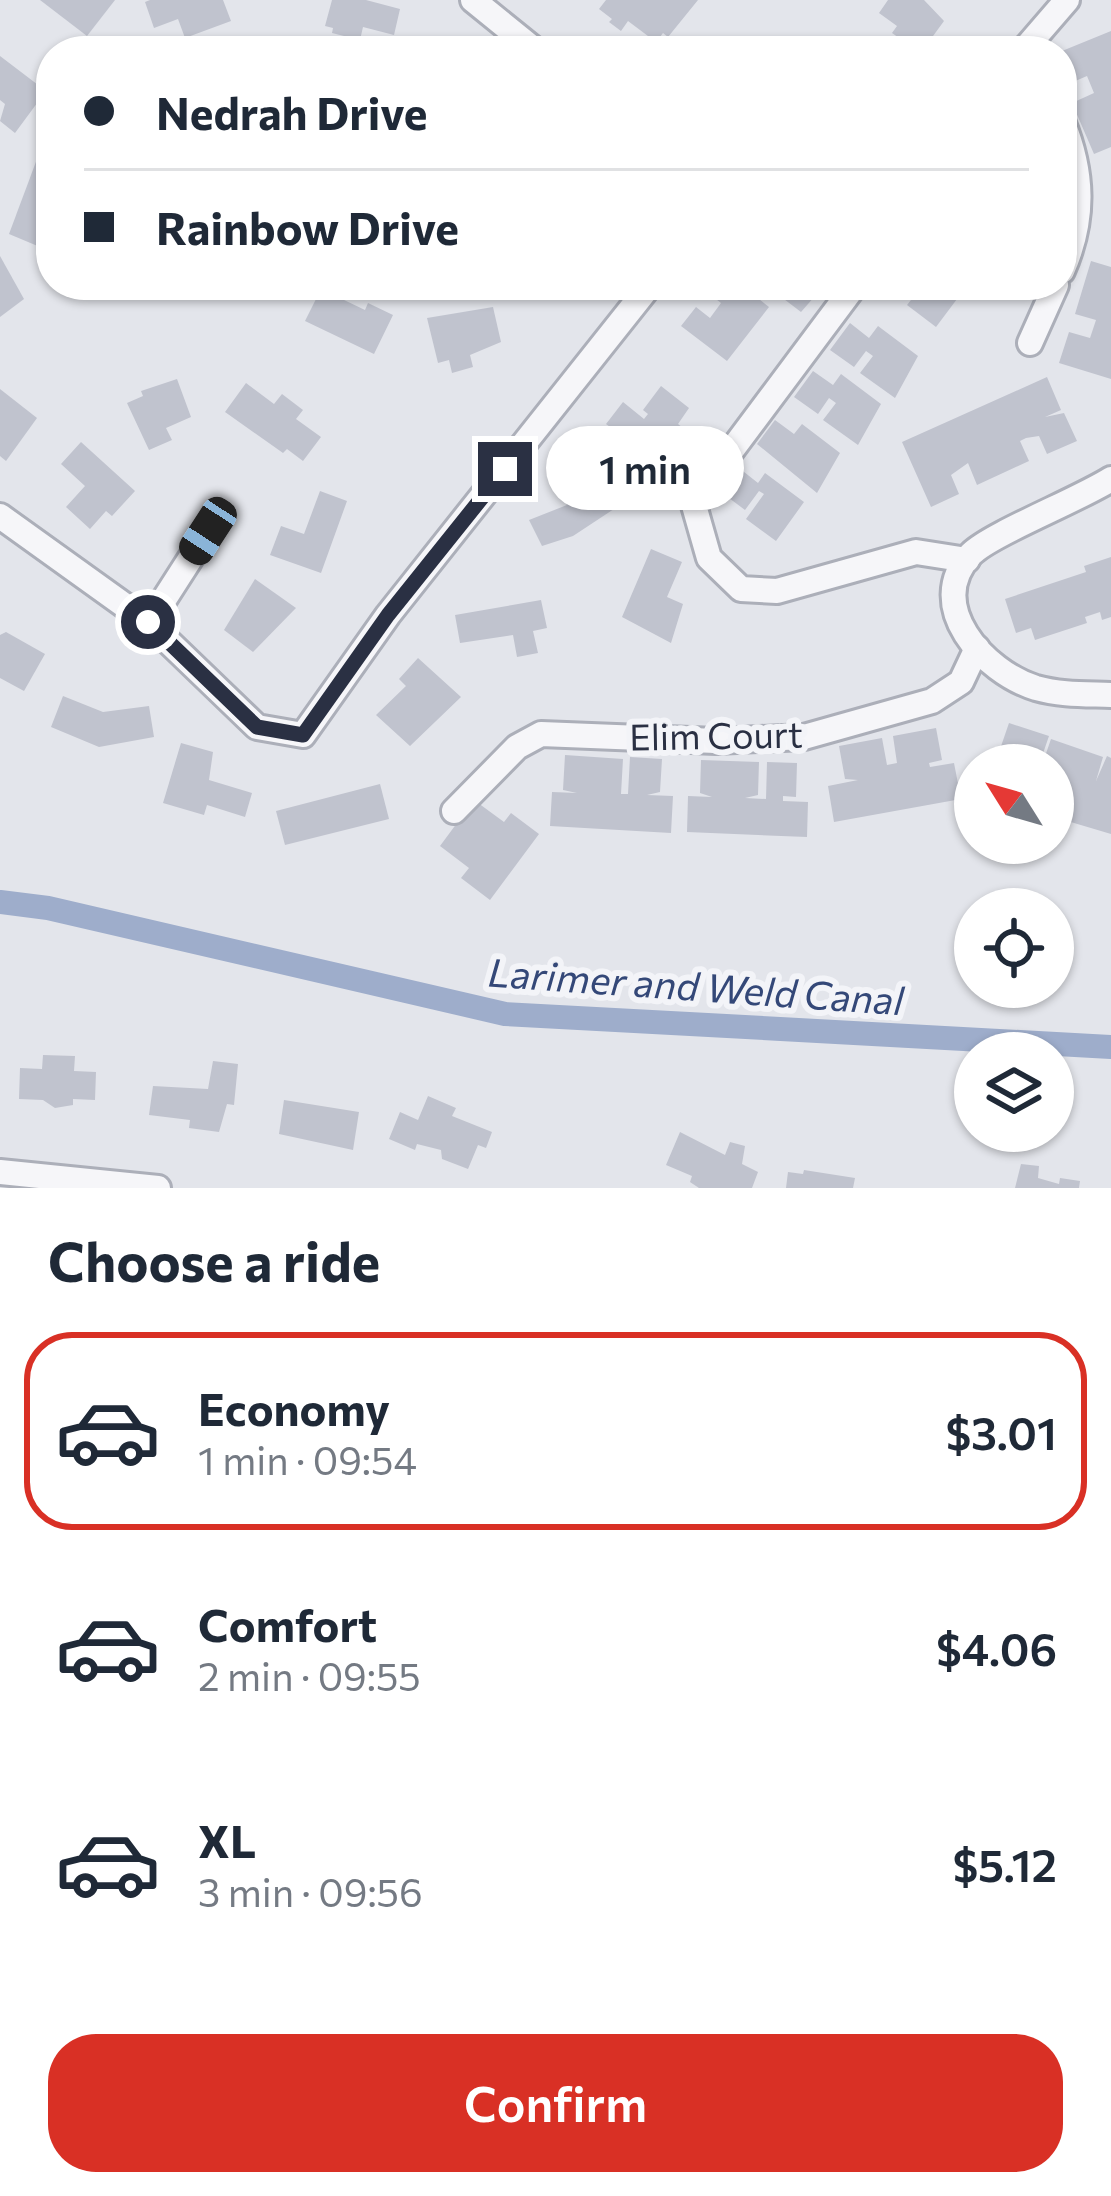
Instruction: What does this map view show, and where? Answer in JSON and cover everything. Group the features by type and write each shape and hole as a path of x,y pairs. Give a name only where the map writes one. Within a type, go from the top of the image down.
{"street":[{"path":"473,0 517,36"},
{"path":"1037,36 1066,0"},
{"path":"1077,173 1082,190 1077,210"},
{"path":"0,516 148,622 257,727 303,735 388,615 638,300"},
{"path":"844,300 693,502 709,558 741,590 777,591 916,551 968,560"},
{"path":"1030,343 1049,300"},
{"path":"1111,478 1070,506 974,552 953,581 952,604 977,648 1031,686 1111,695"},
{"path":"148,622 208,531"},
{"name":"Elim Court","path":"454,811 517,747 541,734 716,741 804,737 932,701 961,682 977,648"},
{"path":"0,1172 158,1188"}],"building":[{"path":"40,0 115,0 87,36"},
{"path":"223,0 231,21 184,36 178,19 154,28 145,2"},
{"path":"332,0 366,0 400,9 394,35 363,27 361,36 344,36 325,26"},
{"path":"606,0 698,0 669,36 648,36 628,21 621,31 599,9"},
{"path":"888,0 924,0 944,21 933,36 896,36 892,33 897,26 879,13"},
{"path":"1111,31 1111,147 1094,154 1077,115 1077,101 1094,93 1087,76 1077,80 1077,45"},
{"path":"0,56 36,83 36,105 15,133 0,121 5,104 0,100"},
{"path":"36,162 36,245 9,234"},
{"path":"0,256 24,299 0,317"},
{"path":"1091,261 1111,267 1111,379 1059,363 1069,332 1090,338 1096,320 1075,314"},
{"path":"316,300 344,300 365,310 368,303 393,315 374,354 305,321"},
{"path":"717,300 760,300 769,307 727,361 681,326 696,307 710,318 721,303"},
{"path":"785,300 812,300 801,312"},
{"path":"911,300 956,300 936,327 907,305"},
{"path":"493,307 501,342 470,355 473,367 452,373 449,360 438,363 427,318"},
{"path":"850,323 869,338 878,326 918,356 895,398 860,373 873,356 866,351 854,367 830,350"},
{"path":"813,371 833,385 841,374 881,404 858,445 823,420 836,403 829,398 818,414 794,397"},
{"path":"1047,377 1061,410 1045,417 1064,413 1077,441 1047,454 1039,436 1026,438 1020,441 1029,461 977,485 968,463 951,475 959,494 931,507 902,442"},
{"path":"177,379 191,417 166,428 172,440 149,450 127,403 143,396 141,391"},
{"path":"246,383 274,404 282,394 303,410 296,419 321,437 303,461 287,449 283,453 225,412"},
{"path":"661,386 689,408 678,424 688,432 662,465 606,424 623,402 644,419 648,414 643,410"},
{"path":"0,389 37,418 6,461 0,456"},
{"path":"775,420 794,434 802,424 840,453 817,493 757,444"},
{"path":"81,442 135,491 112,516 106,511 90,529 66,507 85,486 61,464"},
{"path":"739,468 758,483 765,473 804,502 776,541 746,519 764,494 759,491 745,510 721,492"},
{"path":"604,479 617,507 573,536 542,546 529,520 567,505 564,499"},
{"path":"320,491 347,501 321,573 270,555 281,526 304,534"},
{"path":"651,549 682,562 667,597 683,604 671,643 622,617"},
{"path":"1111,557 1111,617 1102,620 1100,612 1085,617 1087,623 1035,640 1031,628 1016,633 1005,599 1086,572 1084,566"},
{"path":"255,579 296,608 253,652 224,630"},
{"path":"541,600 547,628 533,631 538,653 517,657 513,635 460,643 455,615"},
{"path":"6,632 45,654 24,691 0,678 0,635"},
{"path":"418,658 461,697 410,746 376,715 406,686 399,679"},
{"path":"63,696 103,712 149,706 154,737 99,747 51,727"},
{"path":"1009,723 1049,736 1046,744 1002,744"},
{"path":"936,728 942,760 929,763 930,767 954,763 954,800 834,822 828,786 858,780 845,779 839,746 882,738 887,765 897,763 893,736"},
{"path":"181,743 213,752 209,780 252,793 245,817 207,805 204,815 163,803"},
{"path":"1074,747 1103,757 1096,781 1107,756 1111,758 1111,834 1074,823"},
{"path":"565,755 623,759 621,794 628,794 630,757 662,759 660,792 647,795 673,796 671,833 550,826 552,792 577,793 563,790"},
{"path":"701,760 759,762 758,795 745,798 766,799 767,762 797,763 796,797 783,796 783,801 808,802 807,837 687,832 688,796 712,797 700,793"},
{"path":"380,784 389,819 285,845 276,811"},
{"path":"474,800 504,822 511,813 539,834 490,900 461,878 469,868 440,846"},
{"path":"43,1055 75,1056 74,1071 96,1072 95,1100 73,1099 73,1105 55,1108 43,1100 19,1099 20,1068 42,1069"},
{"path":"213,1061 238,1064 234,1105 227,1104 219,1132 189,1128 190,1120 149,1115 153,1086 208,1089"},
{"path":"428,1096 456,1108 452,1116 492,1132 486,1148 478,1145 468,1169 442,1159 441,1150 417,1144 415,1150 389,1139 400,1112 418,1120"},
{"path":"284,1100 359,1112 353,1150 279,1134"},
{"path":"680,1132 725,1155 730,1142 745,1146 742,1164 758,1172 752,1188 699,1188 690,1182 692,1176 666,1165"},
{"path":"1021,1164 1039,1166 1038,1178 1059,1184 1060,1178 1080,1181 1079,1188 1015,1188"},
{"path":"804,1170 855,1178 853,1188 786,1188 788,1172 803,1174"}],"waterway":[{"name":"Larimer and Weld Canal","path":"0,902 48,908 505,1014 1111,1047"}],"route":[{"path":"148,622 257,727 303,735 388,615 505,469"}]}
